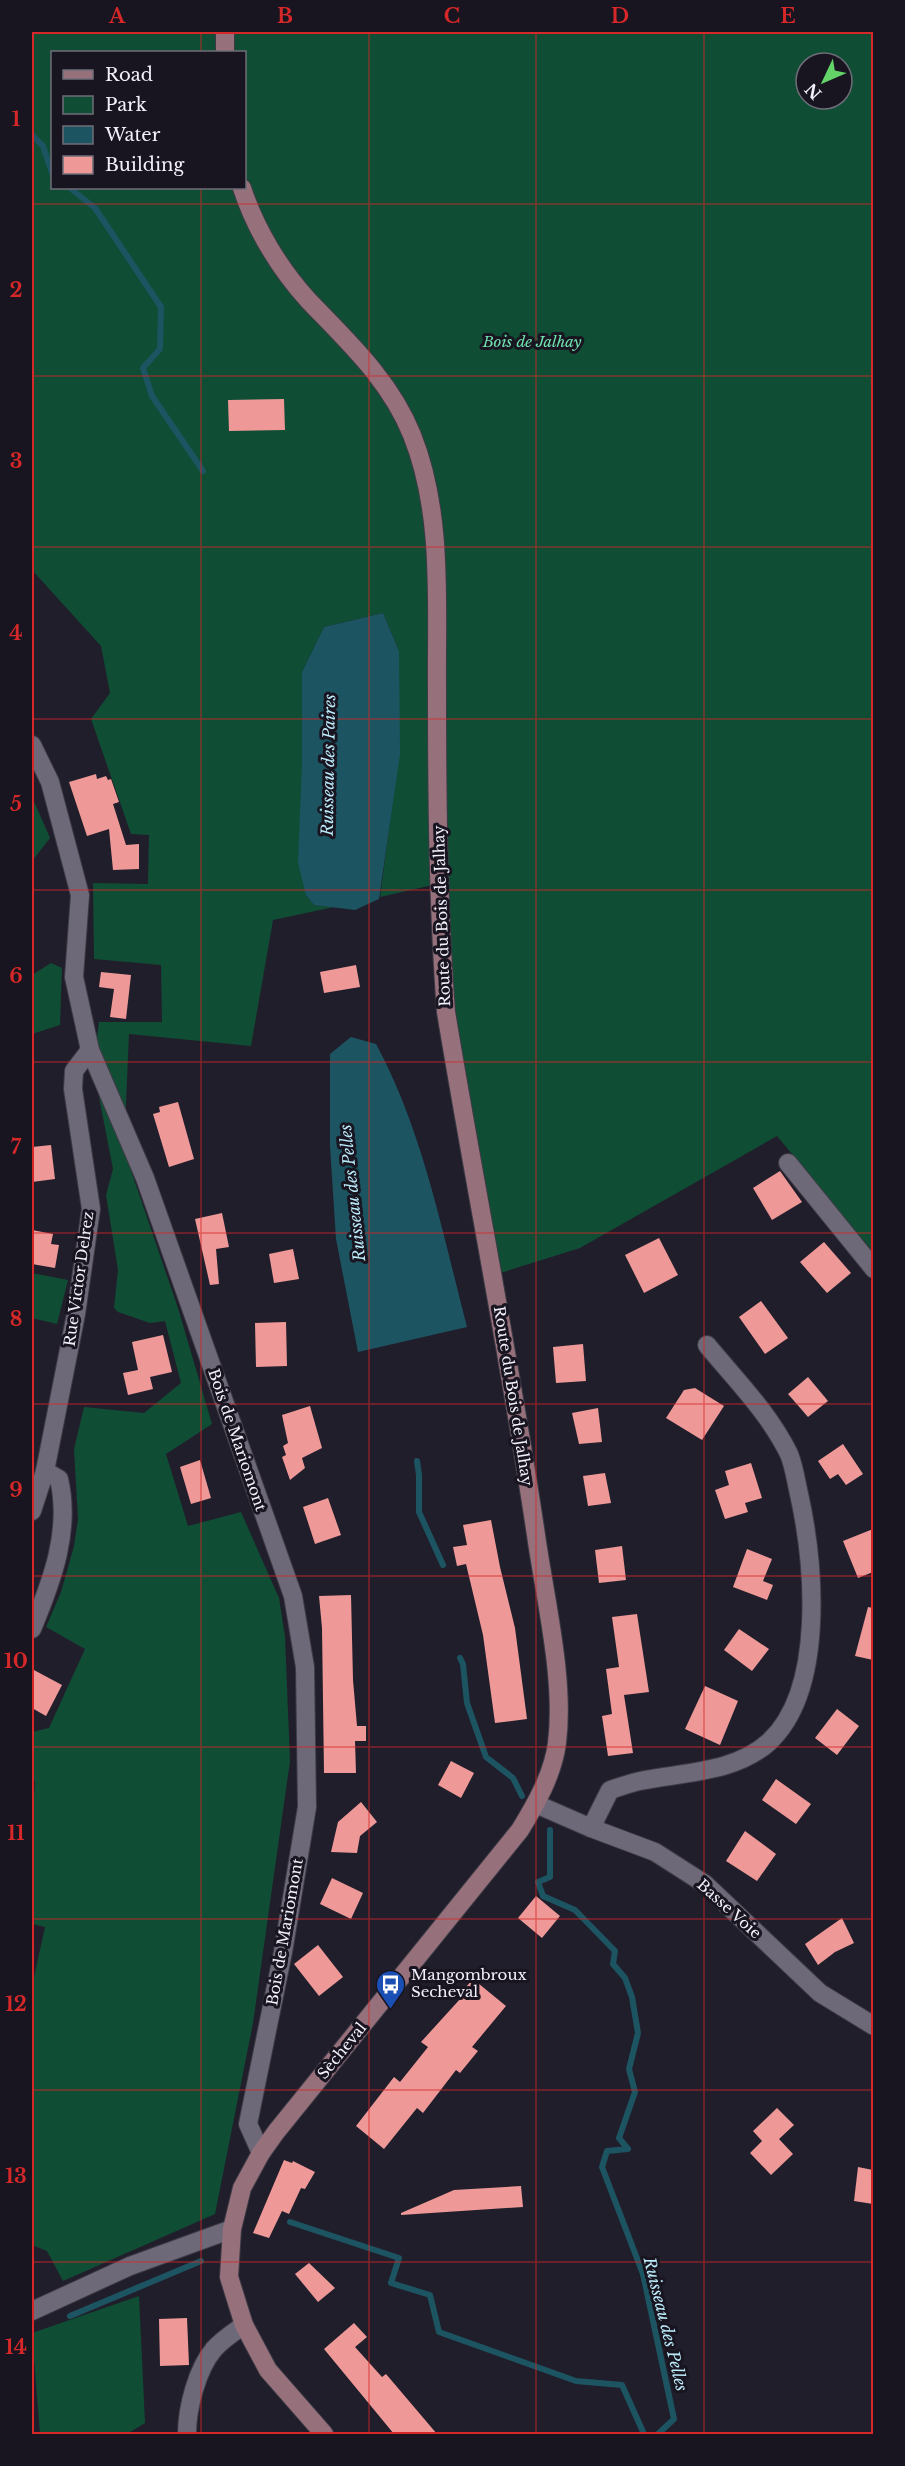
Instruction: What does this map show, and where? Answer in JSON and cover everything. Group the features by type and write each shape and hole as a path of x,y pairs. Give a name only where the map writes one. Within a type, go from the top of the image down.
{"main road":[{"path":"225,32 225,51"},
{"name":"Route du Bois de Jalhay","path":"242,189 262,236 281,265 307,299 368,363 390,392 412,434 432,506 436,592 440,932 446,1012 501,1318 555,1666 558,1707 557,1744 536,1804 520,1830"},
{"name":"Sècheval","path":"324,2434 268,2370 244,2325 229,2277 232,2229 242,2188 261,2154 520,1830"}],"street":[{"name":"Bois de Mariomont","path":"32,745 50,782 80,895 74,977 90,1050 145,1179 292,1596 306,1667 307,1807 283,1952 248,2124 261,2154"},
{"name":"Rue Victor Delrez","path":"32,1511 45,1471 76,1314 91,1209 73,1089 74,1071 90,1050"},
{"path":"788,1163 873,1269"},
{"path":"591,1828 610,1790 638,1781 737,1762 769,1742 790,1714 804,1674 811,1644 808,1536 790,1456 770,1420 707,1345"},
{"path":"32,1629 56,1563 63,1527 63,1497 59,1479 45,1471"},
{"name":"Basse Voie","path":"536,1804 655,1852 705,1884 820,1993 873,2026"},
{"path":"32,2311 130,2266 232,2229"},
{"path":"187,2434 187,2422 195,2385 213,2350 244,2325"}],"green space":[{"name":"Bois de Jalhay","path":"32,32 873,32 873,1252 777,1136 580,1248 494,1275 454,1093 437,884 380,897 399,754 399,651 383,613 324,627 302,672 306,895 314,905 334,907 273,920 251,1046 129,1034 124,1150 178,1308 212,1424 166,1454 188,1526 241,1512 279,1598 285,1637 290,1761 253,2023 215,2214 63,2281 47,2251 32,2245 32,1986 45,1927 32,1924 32,1830 35,1781 32,1781 32,1732 49,1728 85,1649 46,1627 61,1592 74,1546 78,1519 74,1449 84,1407 144,1413 181,1383 165,1321 150,1323 118,1312 114,1308 118,1270 106,1195 113,1169 93,1066 99,1022 162,1022 161,965 94,959 93,883 148,884 149,835 131,834 91,719 110,693 101,646 32,570"},
{"path":"32,797 50,838 32,861"},
{"path":"51,963 62,968 60,1025 32,1034 32,975"},
{"path":"32,1273 68,1280 57,1324 32,1318"},
{"path":"139,2296 145,2423 127,2434 40,2434 32,2333"}],"water":[{"name":"Ruisseau des Paires","path":"383,613 399,651 400,754 379,899 355,910 314,905 306,895 298,863 302,764 302,672 324,627"},
{"path":"351,1037 376,1044 407,1111 440,1218 467,1327 358,1352 336,1239 330,1146 330,1054"}],"building":[{"path":"284,399 285,430 229,431 228,400"},
{"path":"96,774 97,779 106,776 108,780 111,779 119,802 113,804 126,845 139,844 139,869 113,870 109,829 87,836 69,782"},
{"path":"356,965 360,987 324,993 320,972"},
{"path":"101,972 131,975 126,1019 110,1017 114,989 99,987"},
{"path":"178,1102 194,1159 169,1167 153,1114 160,1112 159,1107"},
{"path":"51,1145 55,1179 32,1182 32,1147"},
{"path":"780,1171 802,1202 772,1220 753,1188"},
{"path":"222,1213 229,1247 216,1249 219,1284 210,1285 195,1219"},
{"path":"32,1230 53,1234 51,1244 59,1245 55,1268 32,1264"},
{"path":"659,1238 678,1275 644,1293 625,1255"},
{"path":"824,1242 851,1273 827,1293 800,1262"},
{"path":"293,1249 299,1279 274,1283 269,1254"},
{"path":"761,1301 788,1338 765,1354 739,1317"},
{"path":"286,1322 287,1366 256,1367 255,1323"},
{"path":"163,1335 172,1372 150,1377 153,1389 128,1395 123,1373 138,1370 132,1342"},
{"path":"583,1344 586,1381 556,1383 553,1347"},
{"path":"808,1377 828,1401 808,1417 788,1394"},
{"path":"695,1388 724,1406 702,1440 666,1418 684,1390"},
{"path":"310,1406 322,1448 302,1458 305,1468 290,1480 282,1457 286,1455 283,1446 288,1443 282,1415"},
{"path":"598,1408 602,1442 579,1444 572,1413"},
{"path":"843,1444 863,1474 846,1485 838,1474 830,1479 818,1461"},
{"path":"200,1460 211,1498 191,1504 180,1467"},
{"path":"751,1463 762,1498 745,1503 748,1512 725,1519 715,1490 729,1485 725,1471"},
{"path":"605,1473 611,1503 588,1506 583,1476"},
{"path":"328,1498 341,1535 315,1544 303,1507"},
{"path":"491,1520 515,1628 527,1719 495,1723 483,1635 466,1564 457,1566 453,1547 467,1545 463,1525"},
{"path":"873,1529 873,1572 858,1578 843,1541"},
{"path":"622,1546 626,1580 599,1583 595,1550"},
{"path":"747,1549 772,1559 763,1581 773,1585 767,1600 733,1587"},
{"path":"351,1595 353,1680 357,1726 366,1726 366,1741 355,1741 356,1773 324,1773 322,1628 319,1596"},
{"path":"868,1607 873,1608 873,1660 855,1656"},
{"path":"637,1614 649,1692 624,1695 633,1753 608,1756 602,1716 612,1714 606,1669 619,1667 612,1617"},
{"path":"739,1629 769,1649 752,1671 724,1650"},
{"path":"32,1669 62,1685 46,1716 32,1708"},
{"path":"705,1686 738,1701 720,1745 685,1729"},
{"path":"837,1709 859,1726 837,1755 815,1738"},
{"path":"451,1761 474,1773 461,1798 438,1785"},
{"path":"776,1779 811,1804 796,1824 762,1800"},
{"path":"361,1802 377,1822 360,1836 357,1853 331,1852 338,1822"},
{"path":"745,1831 776,1854 757,1881 726,1861"},
{"path":"332,1878 363,1893 351,1919 320,1904"},
{"path":"536,1896 560,1916 542,1938 518,1918"},
{"path":"842,1918 854,1943 835,1952 818,1965 805,1944"},
{"path":"318,1945 343,1977 319,1996 294,1964"},
{"path":"473,1979 506,2006 472,2047 478,2051 460,2073 456,2070 423,2113 417,2108 384,2149 356,2126 394,2077 400,2082 428,2047 421,2042 461,1998 460,1994"},
{"path":"777,2108 794,2125 779,2139 793,2154 771,2175 750,2153 762,2141 753,2131"},
{"path":"284,2160 292,2163 293,2161 315,2172 305,2189 301,2188 289,2214 282,2211 269,2238 253,2233"},
{"path":"858,2167 873,2170 873,2204 854,2201"},
{"path":"521,2186 523,2207 401,2215 401,2213 454,2190"},
{"path":"309,2263 335,2288 318,2302 295,2274"},
{"path":"187,2318 189,2365 160,2366 159,2319"},
{"path":"354,2323 367,2337 355,2347 382,2377 386,2374 437,2434 394,2434 324,2349"}],"waterway":[{"name":"Ruisseau des Pelles","path":"32,135 43,146 51,170"},
{"name":"Ruisseau des Pelles","path":"71,189 95,208 161,307 160,349 143,368 152,396 203,471"},
{"name":"Ruisseau des Pelles","path":"417,1461 419,1512 443,1565"},
{"name":"Ruisseau des Pelles","path":"460,1658 463,1664 467,1703 486,1757 513,1778 522,1796"},
{"name":"Ruisseau des Pelles","path":"550,1830 550,1877 538,1882 543,1896 575,1910 615,1951 613,1964 625,1978 632,1997 638,2033 629,2069 635,2092 619,2138 628,2149 607,2151 602,2167 643,2274 674,2419 658,2434"},
{"path":"290,2222 399,2258 391,2283 430,2295 439,2332 576,2381 622,2385 644,2434"},
{"path":"70,2316 201,2261"}],"place":[{"name":"Mangombroux Secheval","path":"390,2010"}]}
